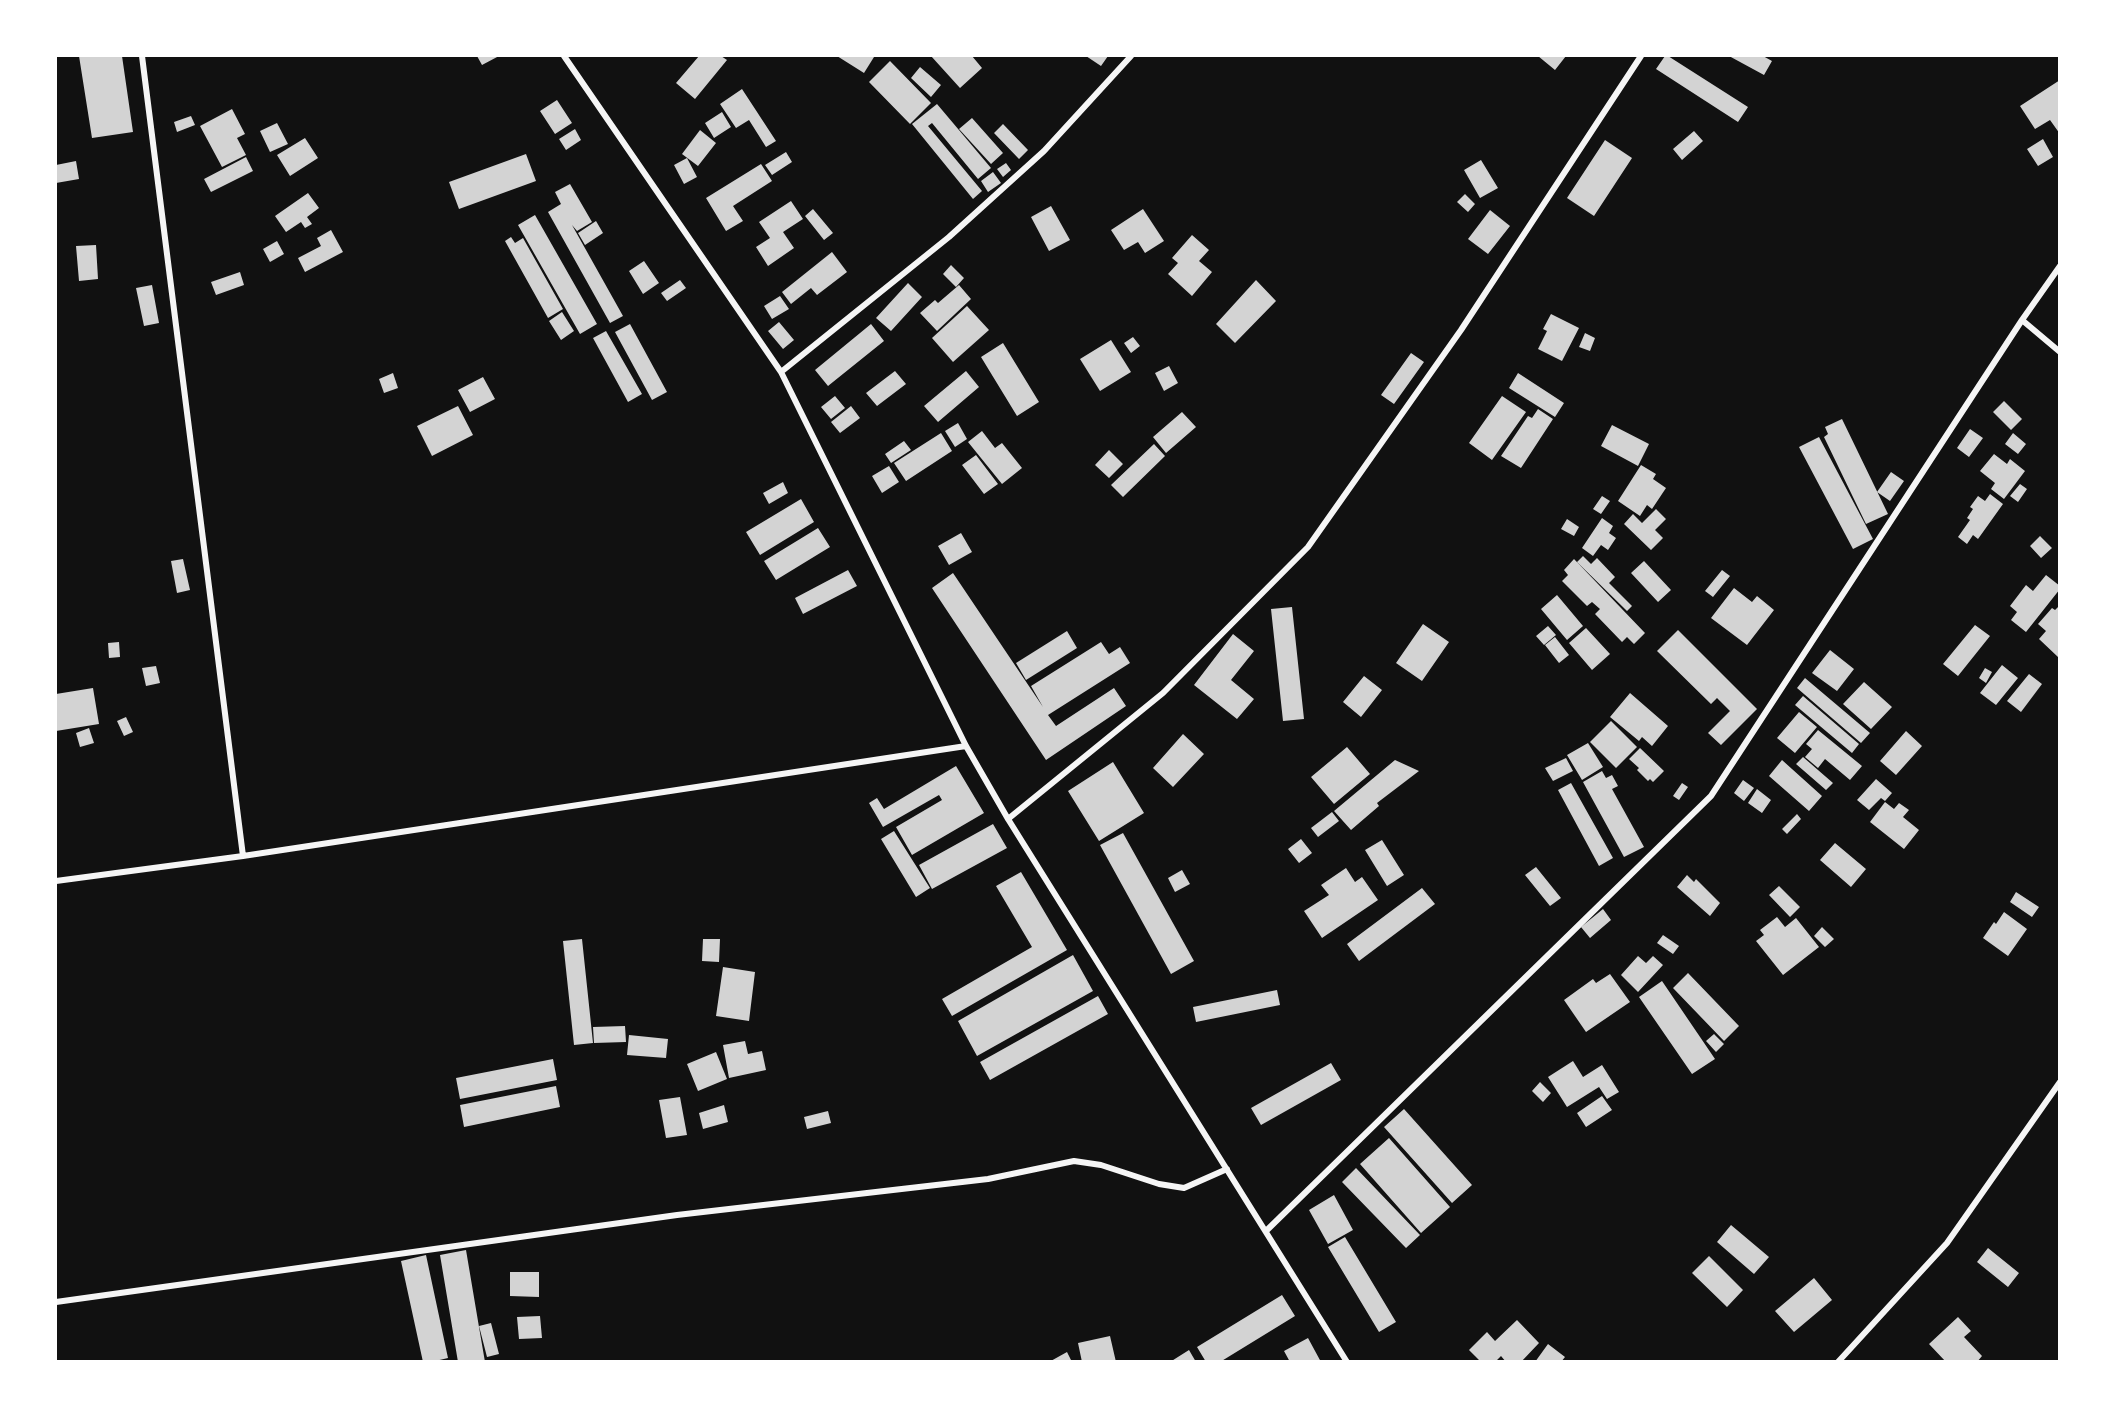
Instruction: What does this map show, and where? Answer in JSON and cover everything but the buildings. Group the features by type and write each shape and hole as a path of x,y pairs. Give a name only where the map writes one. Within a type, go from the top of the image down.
{"street":[{"path":"142,56 243,856"},
{"path":"564,56 781,372 966,746 1008,819 1347,1362"},
{"path":"781,372 949,237 1044,151 1131,56"},
{"path":"1008,819 1163,693 1308,547 1461,330 1641,56"},
{"path":"1266,1231 1711,796 2022,320 2060,266"},
{"path":"2022,320 2060,352"},
{"path":"56,881 243,856 966,746"},
{"path":"1838,1362 1947,1243 2060,1082"},
{"path":"56,1302 677,1215 988,1179 1074,1161 1101,1165 1159,1184 1184,1188 1227,1169"}]}
